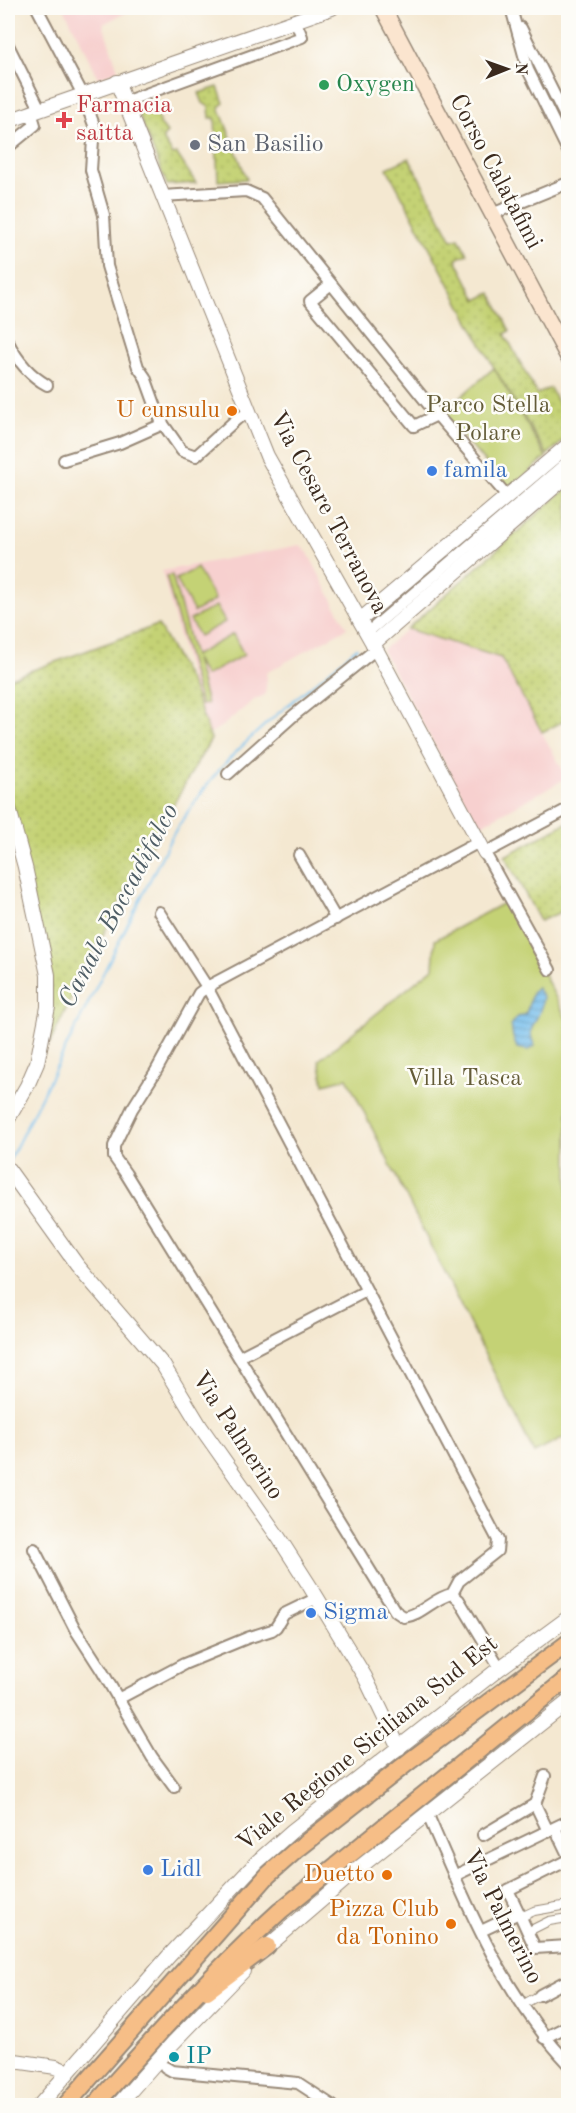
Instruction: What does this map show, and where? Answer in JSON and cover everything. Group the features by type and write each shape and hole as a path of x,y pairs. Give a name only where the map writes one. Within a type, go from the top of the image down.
{"main road":[{"name":"Corso Calatafimi","path":"388,10 568,357"},
{"path":"551,1655 568,1638"},
{"name":"Viale Regione Siciliana Sud Est","path":"67,2101 268,1875 294,1851 568,1643"},
{"path":"94,2106 168,2022 241,1946 280,1911 568,1678"},
{"path":"168,2022 267,1946"}],"street":[{"path":"37,8 82,93 94,126 91,170 104,215 107,266 138,367 145,377 164,424 182,451 196,456 238,418 249,413"},
{"path":"8,121 82,93 332,8"},
{"path":"511,8 568,122"},
{"path":"511,8 528,70 568,151"},
{"path":"124,102 302,37 295,20"},
{"path":"8,45 35,110 35,126 8,147"},
{"path":"214,48 220,67"},
{"name":"Via Cesare Terranova","path":"117,82 267,456 360,620 482,848"},
{"path":"492,214 568,183"},
{"path":"162,196 246,191 262,198 437,415 508,497"},
{"path":"331,284 310,301 414,426 437,415"},
{"path":"8,342 14,354 33,377 47,385"},
{"path":"64,460 120,443 164,424"},
{"path":"360,620 568,445"},
{"path":"228,774 568,461"},
{"path":"372,642 568,475"},
{"path":"8,805 25,867 48,975 48,1007 37,1063 8,1119"},
{"path":"452,1594 442,1596 413,1616 404,1617 395,1611 114,1157 114,1146 199,993 207,987 336,919 568,809"},
{"path":"482,848 550,970"},
{"path":"299,855 336,919"},
{"path":"159,912 207,987 366,1291 460,1463 498,1540 497,1551 459,1581 452,1594"},
{"name":"Via Palmerino","path":"8,1169 77,1265 163,1365 200,1426 279,1538 317,1598 365,1677 399,1748"},
{"path":"239,1357 366,1291"},
{"path":"34,1549 75,1629 152,1757 174,1787"},
{"path":"452,1594 459,1600 500,1668"},
{"path":"118,1699 184,1665 247,1638 272,1630 284,1614 317,1598"},
{"name":"Viale Regione Siciliana Sud Est","path":"39,2106 168,1957 258,1861 292,1831 500,1668 568,1618"},
{"path":"117,2106 161,2063 267,1946 427,1813 568,1705"},
{"path":"483,1835 536,1804 545,1776"},
{"path":"536,1804 568,1855"},
{"name":"Via Palmerino","path":"427,1813 481,1931 522,2005 544,2038 568,2063"},
{"path":"454,1876 568,1821"},
{"path":"568,1860 508,1890 535,1948 568,1946"},
{"path":"481,1931 520,1915 568,1905"},
{"path":"527,1932 549,1922 568,1918"},
{"path":"522,2005 568,1980"},
{"path":"544,2038 568,2026"},
{"path":"8,2060 56,2067 68,2072"},
{"path":"161,2063 172,2071 298,2083 333,2106"}],"shaded area":[{"path":"64,8 135,8 103,24 118,70 98,78"},
{"path":"300,545 308,553 347,628 266,673 265,695 254,700 209,734 192,686 162,571"},
{"path":"407,629 501,658 567,778 479,826 382,650"}],"green space":[{"path":"218,87 224,103 219,107 247,179 218,181 215,118 210,118 209,107 203,103 199,93"},
{"path":"155,107 160,124 167,133 162,138 173,155 177,154 196,183 167,185 138,113"},
{"path":"409,158 452,240 459,238 467,254 456,259 477,300 491,293 510,331 505,334 537,394 550,388 567,420 563,423 568,430 568,437 547,455 493,366 387,168"},
{"name":"Parco Stella Polare","path":"494,368 546,457 509,490 442,413"},
{"path":"568,487 568,719 542,732 501,658 407,629"},
{"path":"197,568 215,600 194,612 176,579"},
{"path":"172,575 194,656 233,634 244,655 205,676 195,659 207,704 201,705 166,576"},
{"path":"216,606 225,622 199,636 190,620"},
{"path":"158,625 192,686 211,739 127,889 50,1043 41,942 8,809 8,679"},
{"path":"568,822 568,909 540,921 505,856"},
{"name":"Villa Tasca","path":"507,901 568,1022 568,1436 534,1453 347,1078 324,1084 319,1060 433,968 435,940"}],"water":[{"path":"537,988 543,997 541,1009 531,1031 535,1046 529,1050 517,1048 511,1024 516,1018 526,1014 532,993"}],"waterway":[{"name":"Canale Boccadifalco","path":"8,1163 172,836 193,805 215,775 247,741 357,648"}],"place":[{"name":"Oxygen","path":"324,85"},
{"name":"Farmacia saitta","path":"64,120"},
{"name":"San Basilio","path":"195,145"},
{"name":"U cunsulu","path":"232,411"},
{"name":"famila","path":"432,471"},
{"name":"Sigma","path":"311,1613"},
{"name":"Lidl","path":"148,1870"},
{"name":"Duetto","path":"387,1875"},
{"name":"Pizza Club da Tonino","path":"451,1924"},
{"name":"IP","path":"174,2057"}]}
